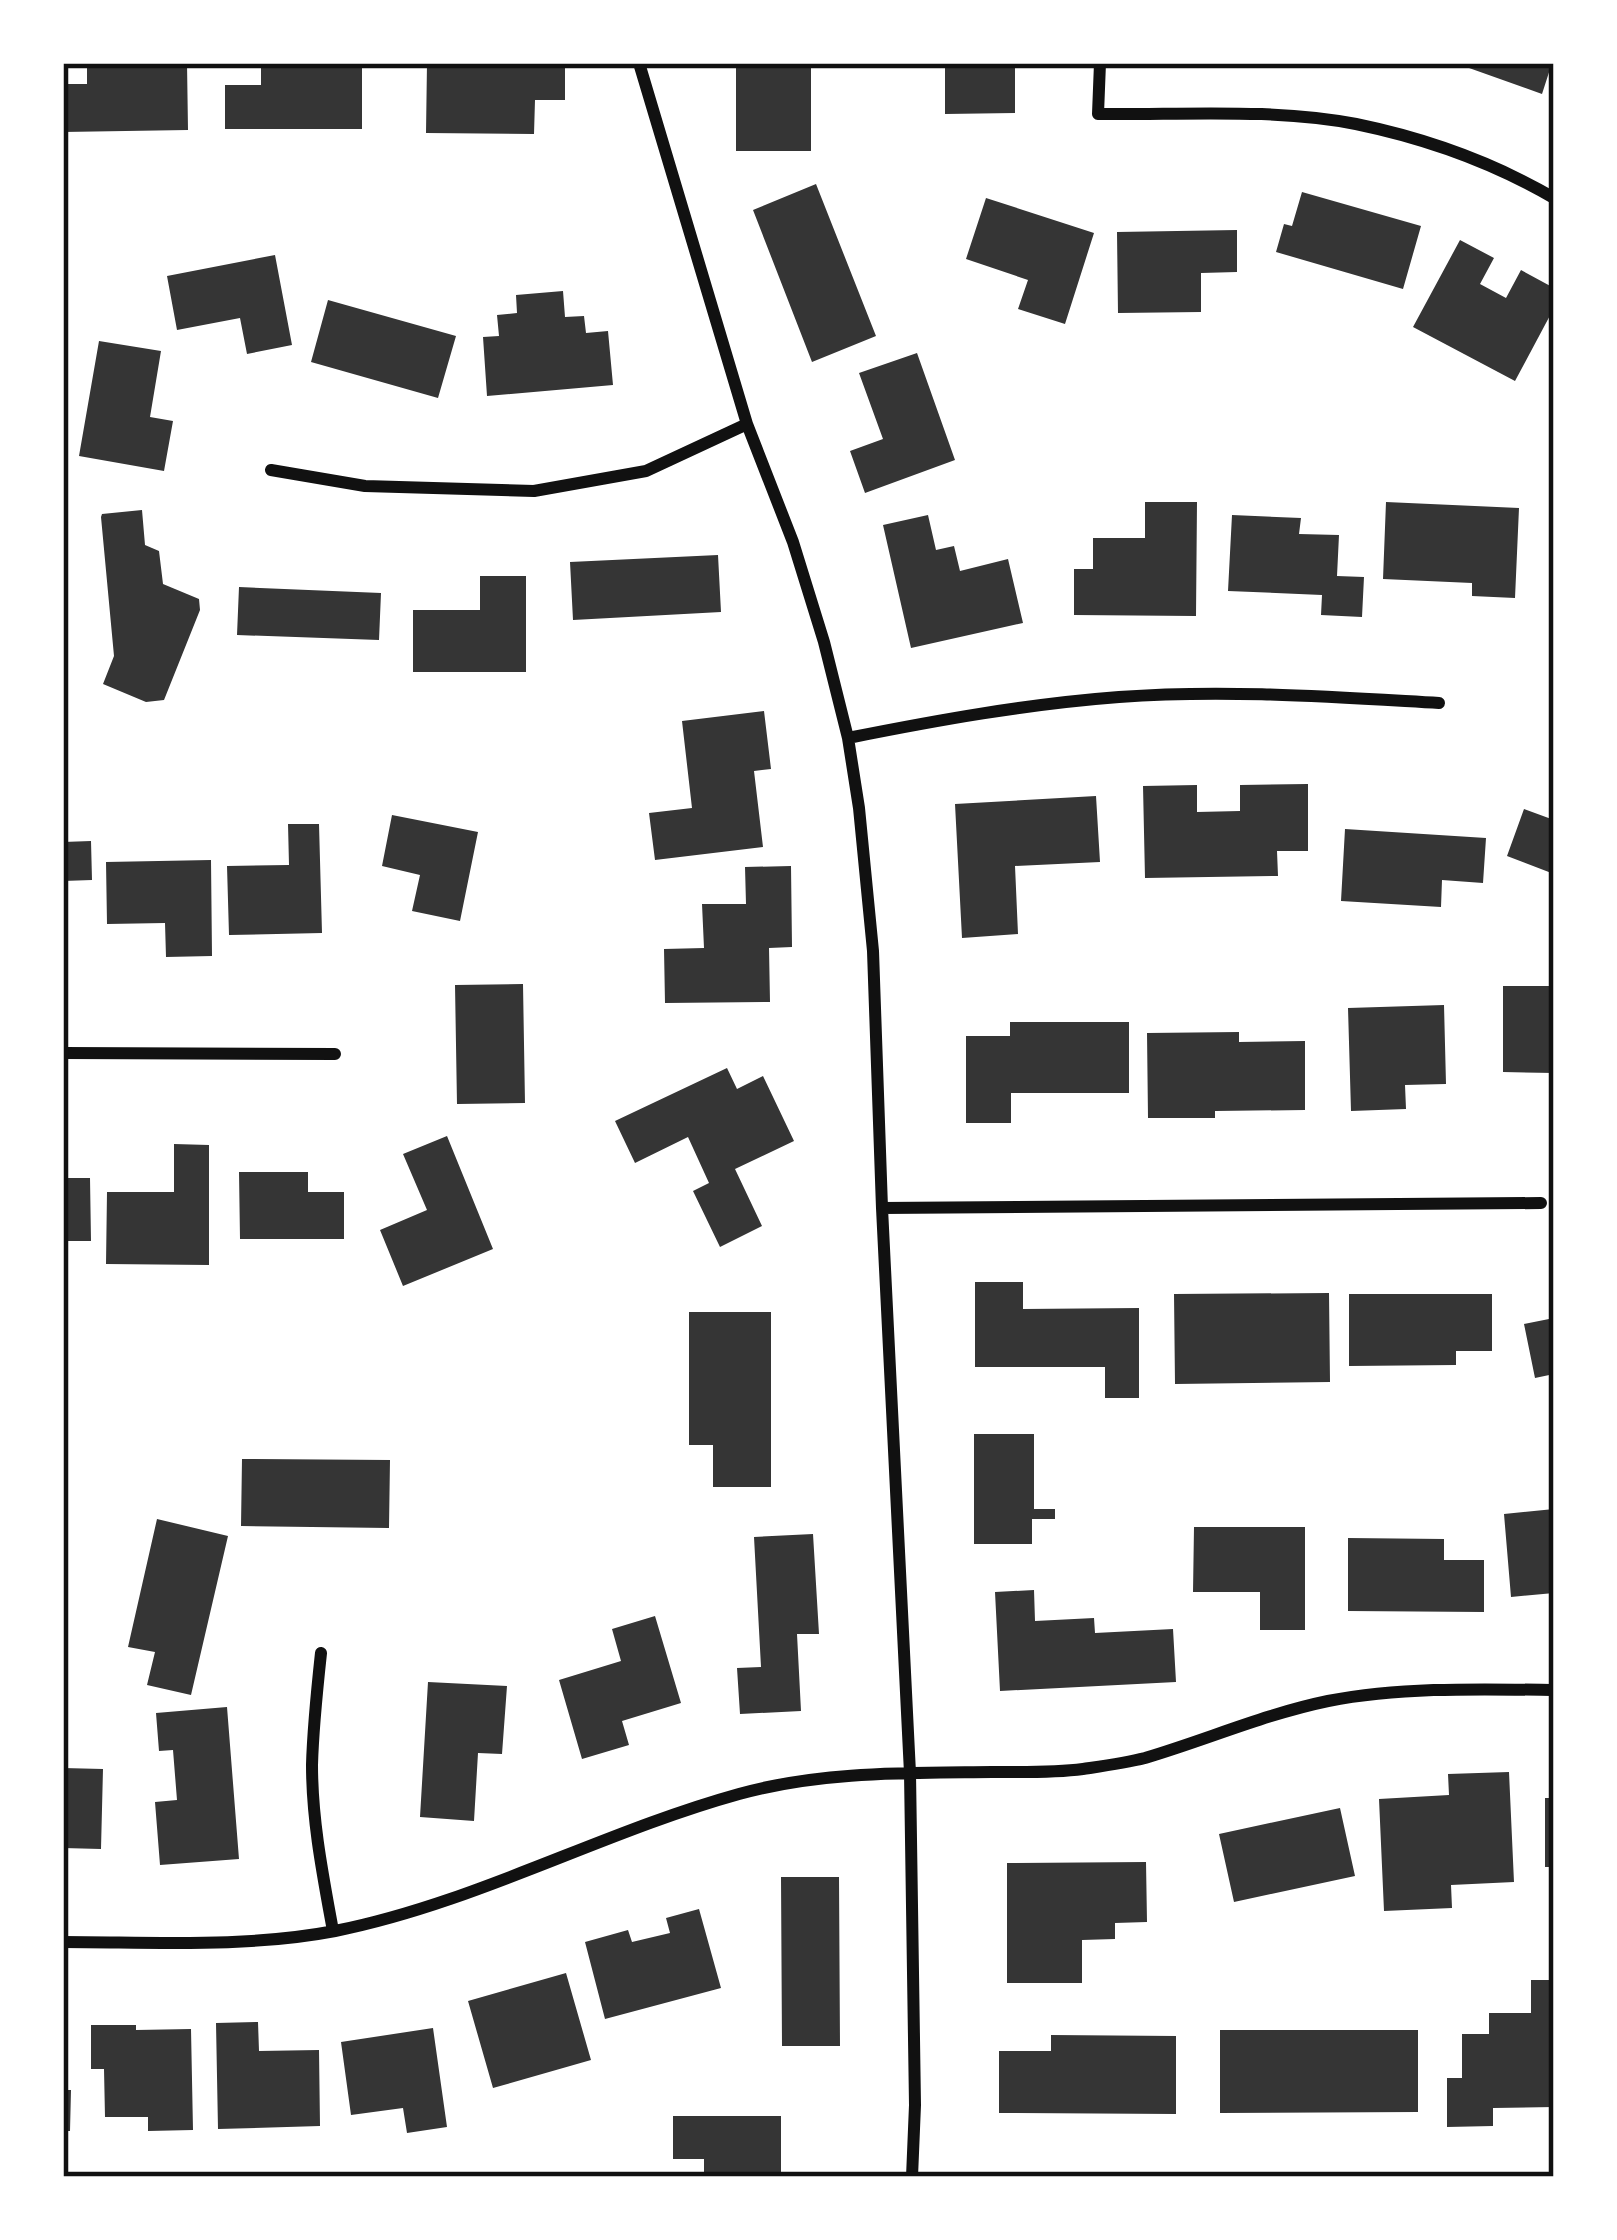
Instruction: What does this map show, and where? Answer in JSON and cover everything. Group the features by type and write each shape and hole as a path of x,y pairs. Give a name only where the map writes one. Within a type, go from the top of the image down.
{"street":[{"path":"639,63 747,424 793,542 824,642 848,738 869,895 910,1773 912,2177"},
{"path":"1100,63 1098,114 1289,116 1354,124 1439,147 1554,198"},
{"path":"271,470 365,486 534,491 646,471 747,424"},
{"path":"848,738 1021,706 1124,697 1236,694 1439,703"},
{"path":"63,1053 335,1054"},
{"path":"882,1208 1541,1203"},
{"path":"321,1653 312,1768 317,1843 333,1931"},
{"path":"63,1942 267,1940 333,1931 430,1906 661,1819 802,1779 1076,1770 1140,1759 1326,1702 1395,1691 1554,1690"}],"building":[{"path":"87,63 187,63 188,130 63,132 63,84 87,84"},
{"path":"261,63 362,63 362,129 225,129 225,85 261,85"},
{"path":"427,63 565,63 565,100 535,100 534,134 426,133"},
{"path":"736,63 811,63 811,151 736,151"},
{"path":"945,63 1015,63 1015,113 945,114"},
{"path":"1455,63 1552,63 1542,94"},
{"path":"816,184 876,336 812,362 753,210"},
{"path":"1302,192 1421,226 1403,289 1276,252 1284,224 1292,226"},
{"path":"986,198 1094,233 1065,324 1018,309 1028,280 966,259"},
{"path":"1237,230 1237,272 1201,273 1201,312 1118,313 1117,232"},
{"path":"1460,240 1494,258 1480,284 1506,298 1521,270 1554,288 1554,308 1515,381 1413,327"},
{"path":"275,255 292,345 247,354 240,318 177,330 167,276"},
{"path":"563,291 565,317 584,316 586,333 608,331 613,385 487,396 483,337 499,336 497,315 517,313 516,295"},
{"path":"328,300 456,336 438,398 311,362"},
{"path":"99,341 161,351 150,417 173,421 164,471 79,456"},
{"path":"917,353 955,460 865,493 850,451 883,439 859,373"},
{"path":"1145,502 1197,502 1196,616 1074,615 1074,569 1093,569 1093,538 1145,538"},
{"path":"1386,502 1519,508 1515,598 1472,596 1472,583 1383,579"},
{"path":"142,510 145,545 159,551 163,584 199,599 200,610 164,700 146,702 103,684 114,656 101,517"},
{"path":"928,515 936,550 954,546 960,571 1008,559 1023,623 911,648 883,525"},
{"path":"1232,515 1301,518 1299,534 1339,535 1337,576 1364,577 1362,617 1321,615 1322,595 1228,591"},
{"path":"718,555 721,612 573,620 570,562"},
{"path":"480,576 526,576 526,672 413,672 413,610 480,610"},
{"path":"239,587 381,593 379,640 237,635"},
{"path":"764,711 771,769 754,771 763,847 655,860 649,813 692,808 682,721"},
{"path":"1308,784 1308,851 1277,851 1278,876 1145,878 1143,786 1197,785 1197,812 1240,811 1240,785"},
{"path":"1096,796 1100,862 1015,866 1018,934 962,938 955,804"},
{"path":"1524,809 1554,820 1554,874 1507,856"},
{"path":"392,815 478,832 460,921 412,911 420,875 382,866"},
{"path":"288,824 319,824 322,933 229,935 227,866 289,865"},
{"path":"1345,829 1486,838 1483,883 1442,880 1441,907 1341,901"},
{"path":"91,841 92,880 63,881 63,842"},
{"path":"211,860 212,956 166,957 165,923 107,924 106,862"},
{"path":"791,866 792,947 769,948 770,1002 665,1003 664,949 704,948 702,904 746,904 745,867"},
{"path":"523,984 525,1103 457,1104 455,985"},
{"path":"1503,986 1554,986 1554,1073 1503,1072"},
{"path":"1444,1005 1446,1084 1405,1085 1406,1109 1351,1111 1348,1008"},
{"path":"1010,1022 1129,1022 1129,1093 1011,1093 1011,1123 966,1123 966,1036 1010,1036"},
{"path":"1239,1032 1239,1042 1305,1041 1305,1110 1148,1118 1147,1033"},
{"path":"727,1068 737,1089 763,1076 794,1141 735,1169 762,1226 720,1247 693,1191 709,1183 688,1137 635,1163 615,1121"},
{"path":"447,1136 493,1249 403,1286 380,1230 427,1210 403,1154"},
{"path":"174,1144 209,1145 209,1265 106,1264 107,1192 174,1192"},
{"path":"239,1172 308,1172 308,1192 344,1192 344,1239 240,1239"},
{"path":"63,1178 90,1178 91,1241 63,1241"},
{"path":"975,1282 1023,1282 1023,1309 1139,1308 1139,1398 1105,1398 1105,1367 975,1367"},
{"path":"1329,1293 1330,1382 1175,1384 1174,1294"},
{"path":"1349,1294 1492,1294 1492,1351 1456,1351 1456,1365 1349,1366"},
{"path":"689,1312 771,1312 771,1487 713,1487 713,1445 689,1445"},
{"path":"1554,1318 1554,1374 1535,1378 1524,1324"},
{"path":"974,1434 1034,1434 1034,1509 1055,1509 1055,1519 1032,1519 1032,1544 974,1544"},
{"path":"242,1459 390,1460 389,1528 241,1526"},
{"path":"1554,1509 1554,1593 1511,1597 1504,1514"},
{"path":"157,1519 228,1536 191,1695 147,1685 155,1652 128,1647"},
{"path":"1194,1527 1305,1527 1305,1630 1260,1630 1260,1592 1193,1592"},
{"path":"813,1534 819,1634 797,1634 801,1711 740,1714 737,1668 761,1667 754,1537"},
{"path":"1348,1538 1444,1539 1444,1560 1484,1560 1484,1612 1348,1611"},
{"path":"1034,1590 1035,1621 1094,1618 1095,1633 1173,1629 1176,1682 1000,1691 995,1592"},
{"path":"655,1616 681,1703 622,1721 629,1745 582,1759 559,1680 621,1661 612,1629"},
{"path":"428,1682 507,1686 502,1754 478,1753 474,1821 420,1817"},
{"path":"227,1707 239,1859 160,1865 155,1802 177,1800 173,1750 159,1751 156,1713"},
{"path":"63,1768 103,1769 101,1849 63,1848"},
{"path":"1509,1772 1514,1882 1451,1885 1452,1908 1384,1911 1379,1799 1449,1795 1448,1774"},
{"path":"1545,1798 1554,1798 1554,1867 1545,1867"},
{"path":"1340,1808 1355,1876 1234,1902 1219,1834"},
{"path":"1146,1862 1147,1922 1115,1923 1115,1939 1082,1940 1082,1983 1007,1983 1007,1863"},
{"path":"781,1877 839,1877 840,2046 782,2046"},
{"path":"699,1909 721,1988 605,2019 585,1942 628,1930 632,1942 670,1933 666,1918"},
{"path":"566,1973 591,2060 493,2088 468,2001"},
{"path":"1531,1980 1554,1980 1554,2107 1493,2108 1493,2126 1447,2127 1447,2078 1462,2078 1462,2034 1489,2034 1489,2013 1531,2013"},
{"path":"258,2022 259,2051 319,2050 320,2126 218,2129 216,2023"},
{"path":"91,2025 191,2029 193,2130 148,2131 148,2117 105,2117 104,2069 91,2069"},
{"path":"433,2028 447,2127 407,2133 403,2108 351,2115 341,2042"},
{"path":"1220,2030 1418,2030 1418,2112 1220,2113"},
{"path":"1051,2035 1176,2036 1176,2114 999,2113 999,2051 1051,2051"},
{"path":"63,2090 71,2090 70,2131 63,2131"},
{"path":"673,2116 781,2116 781,2177 704,2177 704,2159 673,2159"}]}
